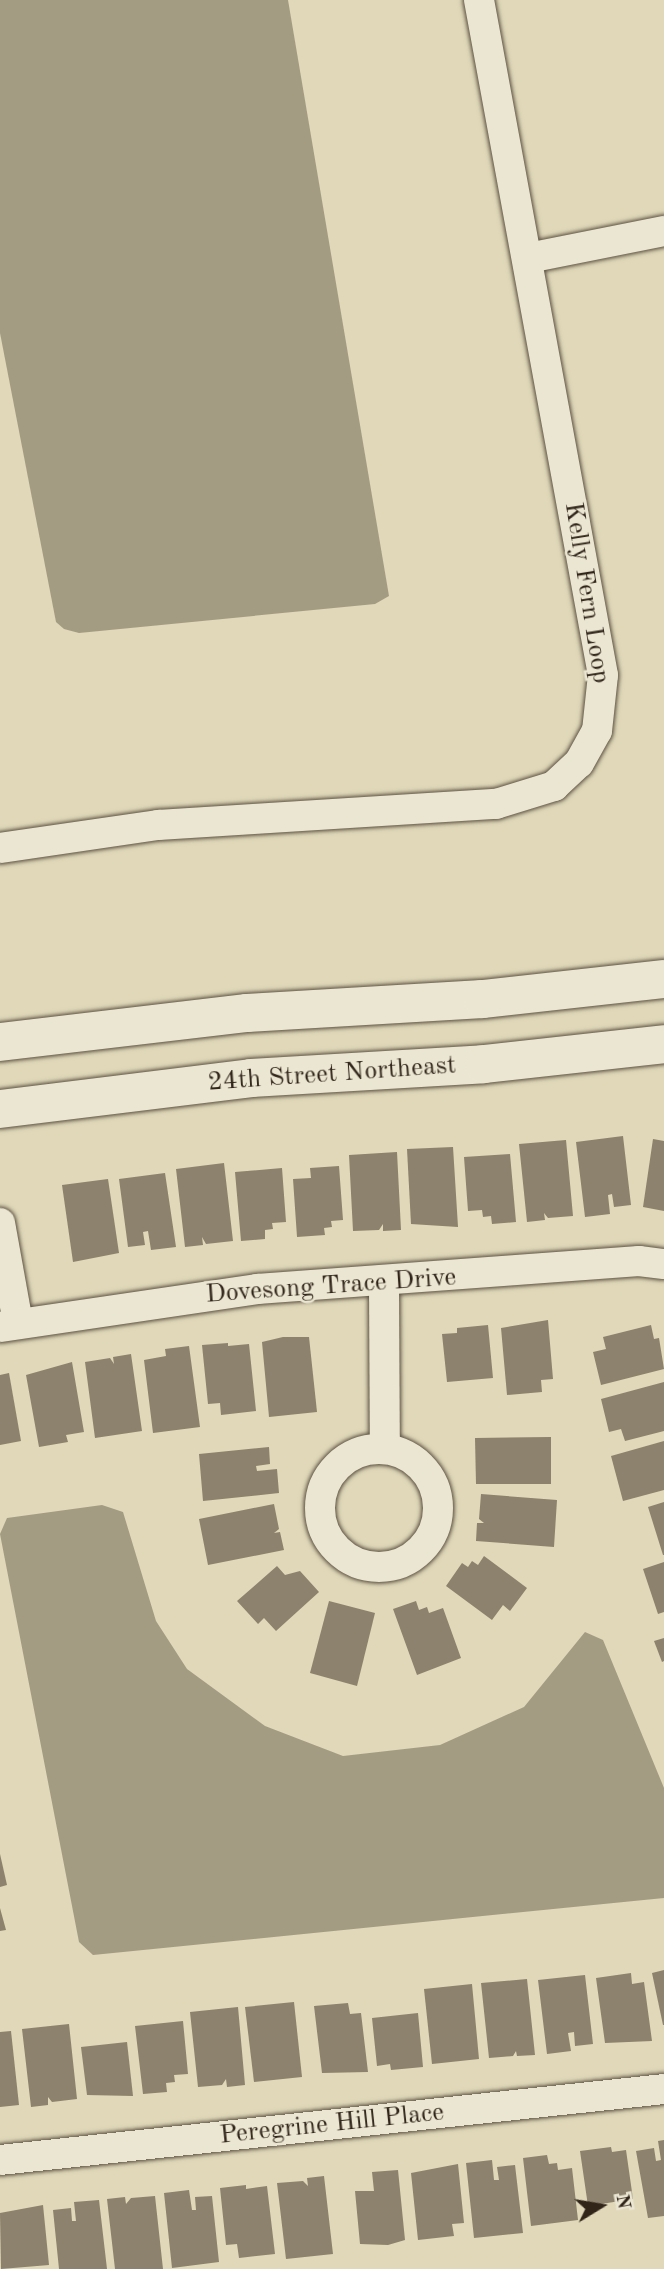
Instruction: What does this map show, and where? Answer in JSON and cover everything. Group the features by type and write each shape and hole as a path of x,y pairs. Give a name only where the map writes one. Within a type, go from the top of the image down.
{"street":[{"name":"Kelly Fern Loop","path":"0,848 158,825 496,804 554,786 579,763 597,731 603,675 479,0"},
{"path":"527,258 664,230"},
{"path":"0,1042 247,1013 483,999 664,979"},
{"name":"24th Street Northeast","path":"0,1109 251,1078 484,1064 664,1044"},
{"path":"0,1223 9,1325"},
{"name":"Dovesong Trace Drive","path":"9,1325 257,1289 384,1283 639,1261 664,1264"},
{"path":"384,1283 385,1449"},
{"name":"Peregrine Hill Place","path":"0,2160 664,2089"}],"shaded area":[{"path":"0,0 288,0 389,596 375,604 79,633 64,629 56,622 0,333"},
{"path":"102,1505 123,1512 156,1621 187,1669 265,1726 343,1756 440,1745 524,1707 585,1632 603,1640 664,1788 664,1898 93,1955 79,1942 0,1534 7,1518"}],"building":[{"path":"623,1136 631,1205 614,1207 612,1194 608,1195 610,1214 585,1217 576,1142"},
{"path":"653,1139 664,1141 664,1211 643,1207"},
{"path":"566,1140 573,1216 548,1218 544,1213 545,1220 527,1222 519,1144"},
{"path":"453,1147 458,1227 411,1224 407,1149"},
{"path":"397,1152 401,1230 383,1231 383,1224 379,1230 353,1231 349,1155"},
{"path":"510,1154 516,1222 492,1224 491,1216 483,1217 482,1210 468,1211 464,1157"},
{"path":"224,1163 233,1241 206,1244 202,1237 203,1245 185,1247 176,1169"},
{"path":"339,1166 343,1220 331,1221 332,1227 324,1228 325,1235 297,1237 293,1179 311,1178 310,1168"},
{"path":"282,1168 286,1222 272,1223 273,1229 265,1230 265,1239 241,1241 235,1172"},
{"path":"165,1173 176,1247 151,1250 148,1231 143,1232 145,1245 128,1247 119,1179"},
{"path":"108,1179 119,1253 73,1262 62,1185"},
{"path":"548,1320 553,1379 541,1380 542,1392 507,1395 501,1328"},
{"path":"488,1325 493,1378 447,1382 442,1334 457,1333 457,1328"},
{"path":"651,1325 654,1339 659,1338 664,1369 601,1385 593,1352 606,1349 603,1337"},
{"path":"283,1337 309,1337 317,1412 269,1417 262,1342"},
{"path":"228,1343 228,1346 249,1344 256,1411 221,1415 220,1403 208,1404 202,1345"},
{"path":"189,1346 200,1427 153,1433 144,1360 166,1356 165,1349"},
{"path":"131,1354 142,1431 95,1438 85,1362 110,1358 114,1364 113,1357"},
{"path":"72,1362 84,1432 66,1435 68,1442 39,1447 26,1375"},
{"path":"9,1373 21,1441 0,1445 0,1375"},
{"path":"664,1382 664,1431 625,1441 621,1429 609,1432 601,1399"},
{"path":"551,1437 551,1484 476,1484 475,1438"},
{"path":"664,1441 664,1490 623,1501 611,1456"},
{"path":"269,1447 270,1464 256,1466 257,1471 277,1469 279,1493 203,1501 199,1454"},
{"path":"481,1494 557,1500 554,1547 476,1541 477,1523 484,1523 479,1519"},
{"path":"664,1502 664,1555 663,1555 648,1507"},
{"path":"274,1504 279,1529 274,1533 280,1532 284,1550 208,1565 199,1519"},
{"path":"484,1556 527,1588 510,1611 503,1605 492,1620 446,1586 462,1563 468,1567 472,1561 478,1565"},
{"path":"664,1562 664,1612 658,1614 643,1569"},
{"path":"277,1566 285,1575 300,1571 319,1592 276,1631 264,1618 258,1624 237,1601"},
{"path":"329,1601 375,1613 357,1686 310,1673"},
{"path":"416,1601 419,1610 427,1607 429,1613 443,1608 461,1658 417,1675 393,1609"},
{"path":"664,1638 664,1661 662,1662 654,1641"},
{"path":"0,1854 7,1885 0,1887"},
{"path":"0,1908 6,1930 0,1931"},
{"path":"664,1970 664,2025 663,2025 652,1973"},
{"path":"631,1973 632,1984 644,1982 652,2041 605,2043 596,1978"},
{"path":"585,1975 593,2044 575,2046 574,2032 568,2033 571,2051 547,2054 538,1980"},
{"path":"527,1979 535,2055 517,2056 516,2051 513,2056 489,2058 481,1983"},
{"path":"472,1984 479,2059 432,2064 424,1989"},
{"path":"294,2002 302,2077 254,2082 245,2007"},
{"path":"348,2003 350,2014 361,2013 368,2072 322,2073 314,2006"},
{"path":"238,2007 245,2085 227,2087 226,2079 222,2085 198,2087 190,2012"},
{"path":"418,2013 423,2067 391,2070 390,2064 377,2066 372,2018"},
{"path":"183,2021 188,2074 174,2075 175,2082 166,2083 167,2092 143,2094 135,2026"},
{"path":"69,2024 77,2099 52,2102 48,2097 48,2105 31,2107 22,2029"},
{"path":"11,2031 19,2105 0,2107 0,2032"},
{"path":"127,2042 133,2096 87,2095 81,2047"},
{"path":"664,2140 664,2216 648,2218 636,2151 654,2148 656,2161 661,2160 658,2141"},
{"path":"611,2147 612,2152 626,2150 633,2199 588,2206 580,2151"},
{"path":"547,2155 549,2164 557,2163 558,2170 572,2168 578,2220 531,2226 523,2158"},
{"path":"492,2160 494,2180 499,2180 497,2167 515,2165 523,2233 474,2238 466,2163"},
{"path":"458,2164 464,2223 452,2224 454,2236 418,2240 411,2173"},
{"path":"398,2170 405,2240 388,2245 360,2244 355,2191 374,2191 372,2172"},
{"path":"324,2176 333,2254 286,2259 277,2183 303,2181 308,2186 307,2178"},
{"path":"246,2185 246,2189 267,2186 275,2254 239,2258 237,2244 226,2245 220,2188"},
{"path":"189,2190 192,2210 196,2210 195,2197 212,2196 219,2262 172,2268 164,2193"},
{"path":"155,2196 163,2269 115,2269 107,2199 125,2197 126,2204 131,2198"},
{"path":"99,2200 107,2269 59,2269 53,2210 71,2208 72,2221 76,2221 74,2202"},
{"path":"43,2205 49,2265 1,2269 0,2213"}]}
